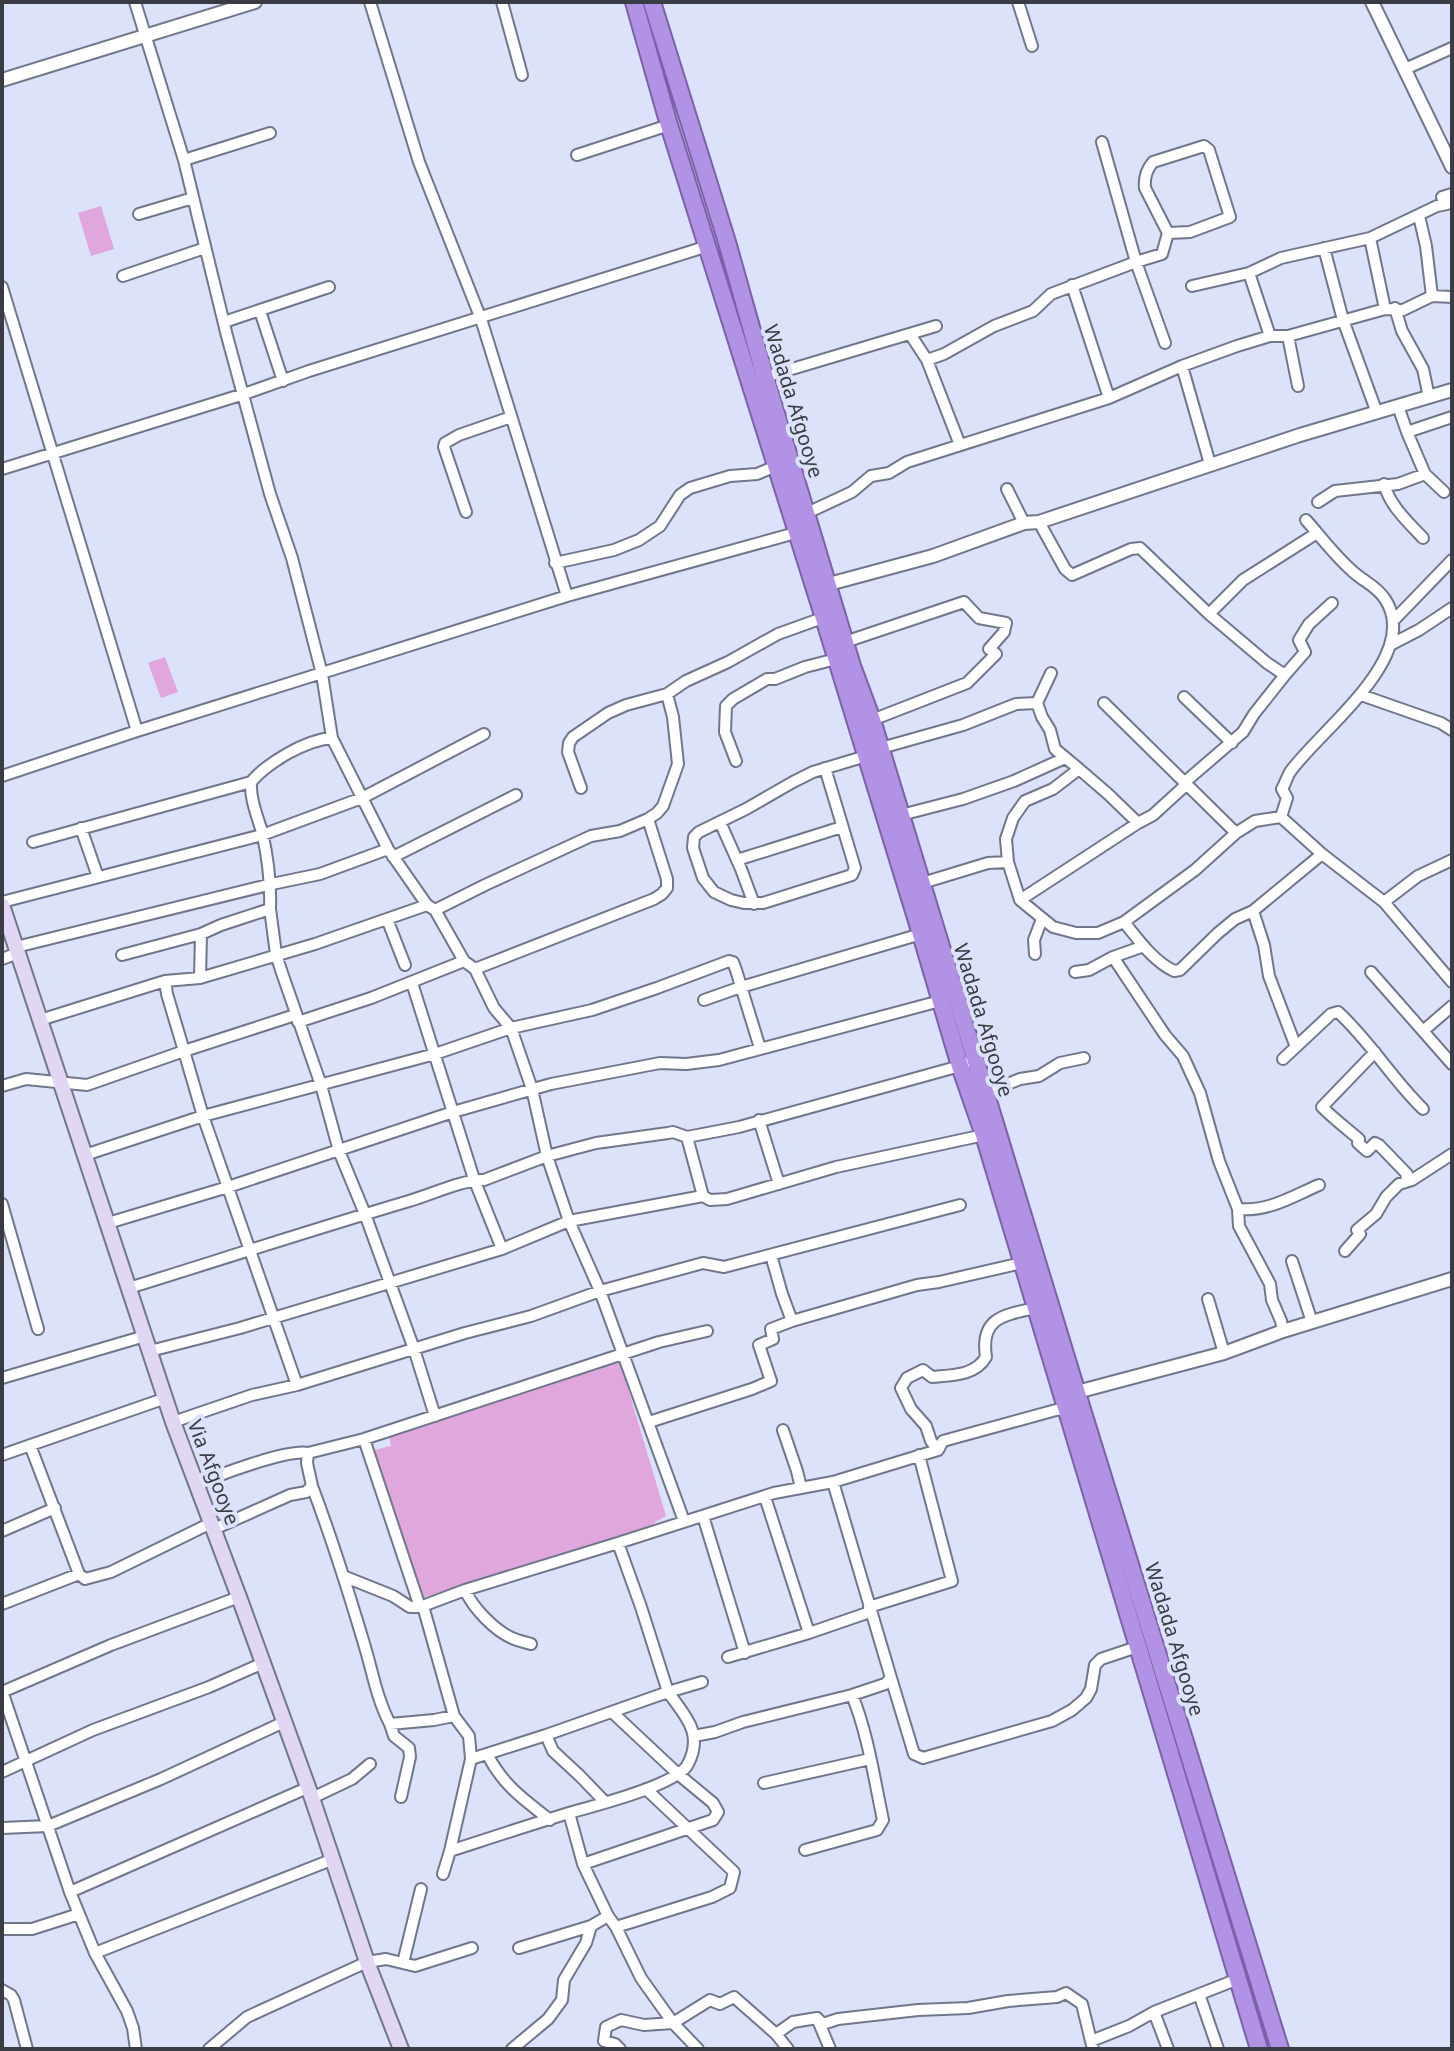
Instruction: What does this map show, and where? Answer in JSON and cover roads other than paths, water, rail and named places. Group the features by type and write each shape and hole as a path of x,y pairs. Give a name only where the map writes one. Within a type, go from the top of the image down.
{"highway":[{"name":"Wadada Afgooye","path":"634,2 669,125 776,466 829,584 836,659 901,815 921,934 940,1001 967,1063 985,1093 990,1131 1022,1263 1072,1402 1137,1647 1259,2049"},
{"name":"Wadada Afgooye","path":"652,2 727,242 802,524 831,615 845,642 872,720 873,752 967,1063 1072,1402 1280,2049"}],"main road":[{"name":"Via Afgooye","path":"2,903 173,1422 401,2049"}],"street":[{"path":"135,2 184,160 270,494 292,558 322,674 332,738 391,853 431,907 464,961 475,969 494,1008 511,1028 532,1089 547,1156 569,1221 624,1353 684,1521"},
{"path":"2,80 255,2"},
{"path":"370,2 419,162 481,319 567,596"},
{"path":"502,2 522,75"},
{"path":"1018,2 1032,46"},
{"path":"1372,2 1452,167"},
{"path":"1405,69 1452,48"},
{"path":"577,155 669,125"},
{"path":"184,160 270,133"},
{"path":"1102,142 1136,262 1165,343"},
{"path":"927,360 953,350 994,326 1033,311 1051,294 1162,254 1168,233 1145,188 1148,167 1153,162 1204,146 1209,150 1230,217 1190,232 1168,233"},
{"path":"1192,286 1249,273 1281,258 1370,238 1447,204 1442,197 1452,194"},
{"path":"139,214 193,198"},
{"path":"1419,216 1432,296"},
{"path":"1370,238 1390,308 1423,369 1429,397"},
{"path":"2,469 708,246"},
{"path":"123,276 205,248"},
{"path":"1324,248 1343,320 1377,413"},
{"path":"1249,273 1270,336"},
{"path":"1072,285 1109,398"},
{"path":"2,287 137,731"},
{"path":"224,322 329,287"},
{"path":"2,776 802,524 871,476 889,473 907,462 1109,398 1182,366 1270,336 1288,336 1390,308 1403,310 1432,296 1452,297"},
{"path":"262,317 283,381"},
{"path":"765,377 936,326"},
{"path":"910,334 927,360 960,445"},
{"path":"1288,336 1298,386"},
{"path":"1182,366 1210,464"},
{"path":"829,584 933,556 1024,523 1039,522 1300,435 1452,390"},
{"path":"1398,406 1425,474 1444,492"},
{"path":"466,512 445,443 511,417"},
{"path":"1407,432 1452,417"},
{"path":"555,563 614,550 639,540 660,526 680,495 690,488 730,476 757,474 776,466"},
{"path":"1318,502 1335,491 1398,484 1425,474"},
{"path":"1384,484 1393,504 1423,538"},
{"path":"1007,489 1024,523"},
{"path":"1281,817 1287,798 1282,789 1290,773 1361,695 1384,662 1393,621 1387,602 1379,591 1358,576 1306,520"},
{"path":"1039,522 1072,575 1140,548 1209,614 1285,675"},
{"path":"1209,614 1243,580 1317,533"},
{"path":"1393,621 1452,560"},
{"path":"845,642 964,602 979,618 1006,623 1004,632 989,649 996,654 967,683 872,720"},
{"path":"1020,900 1153,815 1232,743 1305,652 1299,640 1305,629 1332,603"},
{"path":"1390,645 1452,608"},
{"path":"581,788 568,752 573,737 608,713 667,694 686,681 778,634 831,615"},
{"path":"736,761 725,732 726,706 767,679 836,659"},
{"path":"1051,673 1037,703 1055,749 1138,823"},
{"path":"40,1020 165,981 200,978 431,907 591,836 620,831 648,819 663,806 678,764 667,694"},
{"path":"1361,695 1441,723 1452,730"},
{"path":"1184,697 1232,743"},
{"path":"825,768 855,868 852,875 754,904 731,900 714,892 703,878 693,848 694,837 699,832 825,768 963,725 1016,704 1037,703"},
{"path":"1104,703 1236,833"},
{"path":"2,903 262,835 362,798 484,734"},
{"path":"33,842 251,782 298,747 332,738"},
{"path":"901,815 963,799 1065,758"},
{"path":"1079,769 1053,789 1025,801 1013,818 1006,839 1008,862 1020,900 1053,927 1076,933 1098,933 1124,922 1184,879 1236,833 1255,821 1281,817"},
{"path":"251,782 251,797 272,884 270,909 276,954 321,1085 339,1151 414,1349 435,1416"},
{"path":"2,959 17,950 320,874 391,853 516,795"},
{"path":"1281,817 1322,854 1384,902 1452,982"},
{"path":"475,969 662,894 667,888 667,879 648,819"},
{"path":"720,822 754,904"},
{"path":"737,860 842,827"},
{"path":"81,828 98,877"},
{"path":"1124,922 1167,968 1180,970 1235,919 1253,911 1322,854"},
{"path":"1384,902 1418,876 1452,860"},
{"path":"914,886 988,863 1008,862"},
{"path":"122,955 201,934 270,909"},
{"path":"1253,911 1264,945 1269,976 1296,1047"},
{"path":"387,919 405,965"},
{"path":"1035,954 1034,940 1042,919"},
{"path":"200,978 201,934"},
{"path":"704,1000 921,934"},
{"path":"1075,972 1089,970 1144,946"},
{"path":"1113,957 1165,1035 1183,1056 1200,1093 1219,1161 1238,1209 1239,1226 1270,1284 1283,1331"},
{"path":"2,1086 26,1079 87,1085 184,1051 412,983 464,961"},
{"path":"85,1155 203,1116 435,1054 511,1028 592,1010 729,961 733,962 736,970 760,1048"},
{"path":"1371,972 1452,1064"},
{"path":"165,981 203,1116 297,1385"},
{"path":"412,983 474,1179 502,1249"},
{"path":"108,1223 532,1089 579,1077 660,1063 701,1063 940,1001"},
{"path":"1423,1031 1452,1006"},
{"path":"1283,1059 1331,1014 1338,1012 1423,1109"},
{"path":"1375,1052 1322,1107 1359,1139 1358,1143 1367,1151 1375,1143 1379,1145 1407,1174 1406,1182"},
{"path":"985,1093 1020,1079 1039,1076 1060,1063 1084,1058"},
{"path":"129,1288 474,1179 484,1180 547,1156 596,1143 673,1132 687,1137 739,1127 967,1063"},
{"path":"759,1120 779,1184"},
{"path":"150,1351 240,1328 502,1249 569,1221 703,1196 710,1200 727,1199 836,1167 990,1131"},
{"path":"687,1137 703,1196"},
{"path":"1345,1251 1360,1234 1357,1230 1376,1214 1386,1197 1399,1184 1412,1180 1452,1154"},
{"path":"1238,1209 1281,1204 1319,1185"},
{"path":"2,1204 38,1329"},
{"path":"173,1422 252,1395 297,1385 531,1316 600,1291 703,1263 724,1267 960,1205"},
{"path":"771,1255 792,1321"},
{"path":"1292,1261 1312,1322"},
{"path":"649,1422 771,1381 759,1345 773,1339 771,1329 917,1285 1022,1263"},
{"path":"343,1576 393,1596 410,1607 421,1607 465,1590 774,1493 833,1482 938,1450 943,1441 1056,1410 1283,1331 1452,1279"},
{"path":"1208,1299 1224,1353"},
{"path":"938,1450 901,1388 907,1378 923,1370 932,1377 962,1375 981,1365 986,1357 986,1331 992,1322 1036,1308"},
{"path":"196,1485 281,1455 308,1453 364,1439 624,1353 707,1331"},
{"path":"2,1378 145,1336"},
{"path":"2,1455 166,1398"},
{"path":"783,1430 801,1488"},
{"path":"364,1439 454,1716 469,1736 471,1759 443,1874"},
{"path":"30,1445 79,1574 85,1579 111,1572 212,1526 290,1495 306,1492 312,1486"},
{"path":"308,1453 312,1486 367,1651 378,1697 394,1736 409,1748 410,1757 401,1797"},
{"path":"728,1657 809,1633 952,1581 919,1455"},
{"path":"833,1482 914,1754 923,1758 1052,1721 1086,1698 1091,1689 1095,1665 1101,1659 1137,1647"},
{"path":"765,1497 809,1633"},
{"path":"2,1531 55,1508"},
{"path":"703,1516 745,1653"},
{"path":"450,1851 646,1789 688,1766 694,1744 691,1723 668,1692 618,1543"},
{"path":"2,1604 79,1574"},
{"path":"465,1590 475,1608 498,1629 511,1638 531,1644"},
{"path":"136,2049 127,2011 95,1953 70,1892 2,1691 111,1645 239,1597"},
{"path":"2,1772 93,1730 209,1687 263,1663"},
{"path":"694,1736 852,1695 885,1684 891,1678"},
{"path":"471,1759 702,1682"},
{"path":"805,1850 877,1830 883,1820 859,1712 852,1695"},
{"path":"583,1864 713,1820 718,1812 713,1803 613,1713"},
{"path":"390,1724 454,1716"},
{"path":"2,1828 48,1826 161,1779 284,1722"},
{"path":"546,1735 553,1751 605,1802"},
{"path":"487,1754 508,1787 550,1820"},
{"path":"764,1783 870,1759"},
{"path":"70,1892 310,1793 352,1779 370,1764"},
{"path":"616,1927 712,1897 730,1888 734,1872 646,1789"},
{"path":"569,1813 583,1864 641,1978 673,2023 698,2049"},
{"path":"95,1953 331,1860"},
{"path":"403,1963 421,1889"},
{"path":"2,1929 32,1929 79,1914"},
{"path":"519,1948 591,1926 608,1916"},
{"path":"512,2049 548,2019 562,2000 564,1980 586,1943 591,1926"},
{"path":"209,2049 247,2017 367,1962 386,1959 415,1966 472,1948"},
{"path":"817,2018 823,2024 838,2019 968,2008 1057,1997 1066,1993 1082,2004 1092,2045 1154,2012 1238,1979"},
{"path":"2,1990 14,2000 27,2049"},
{"path":"1199,1994 1218,2049"},
{"path":"620,2049 604,2041 606,2027 621,2020 644,2025 673,2023 710,2000 720,2004 734,1997 776,2034 788,2049"},
{"path":"1154,2012 1168,2049"},
{"path":"776,2034 793,2022 817,2018"},
{"path":"817,2018 830,2049"}]}
